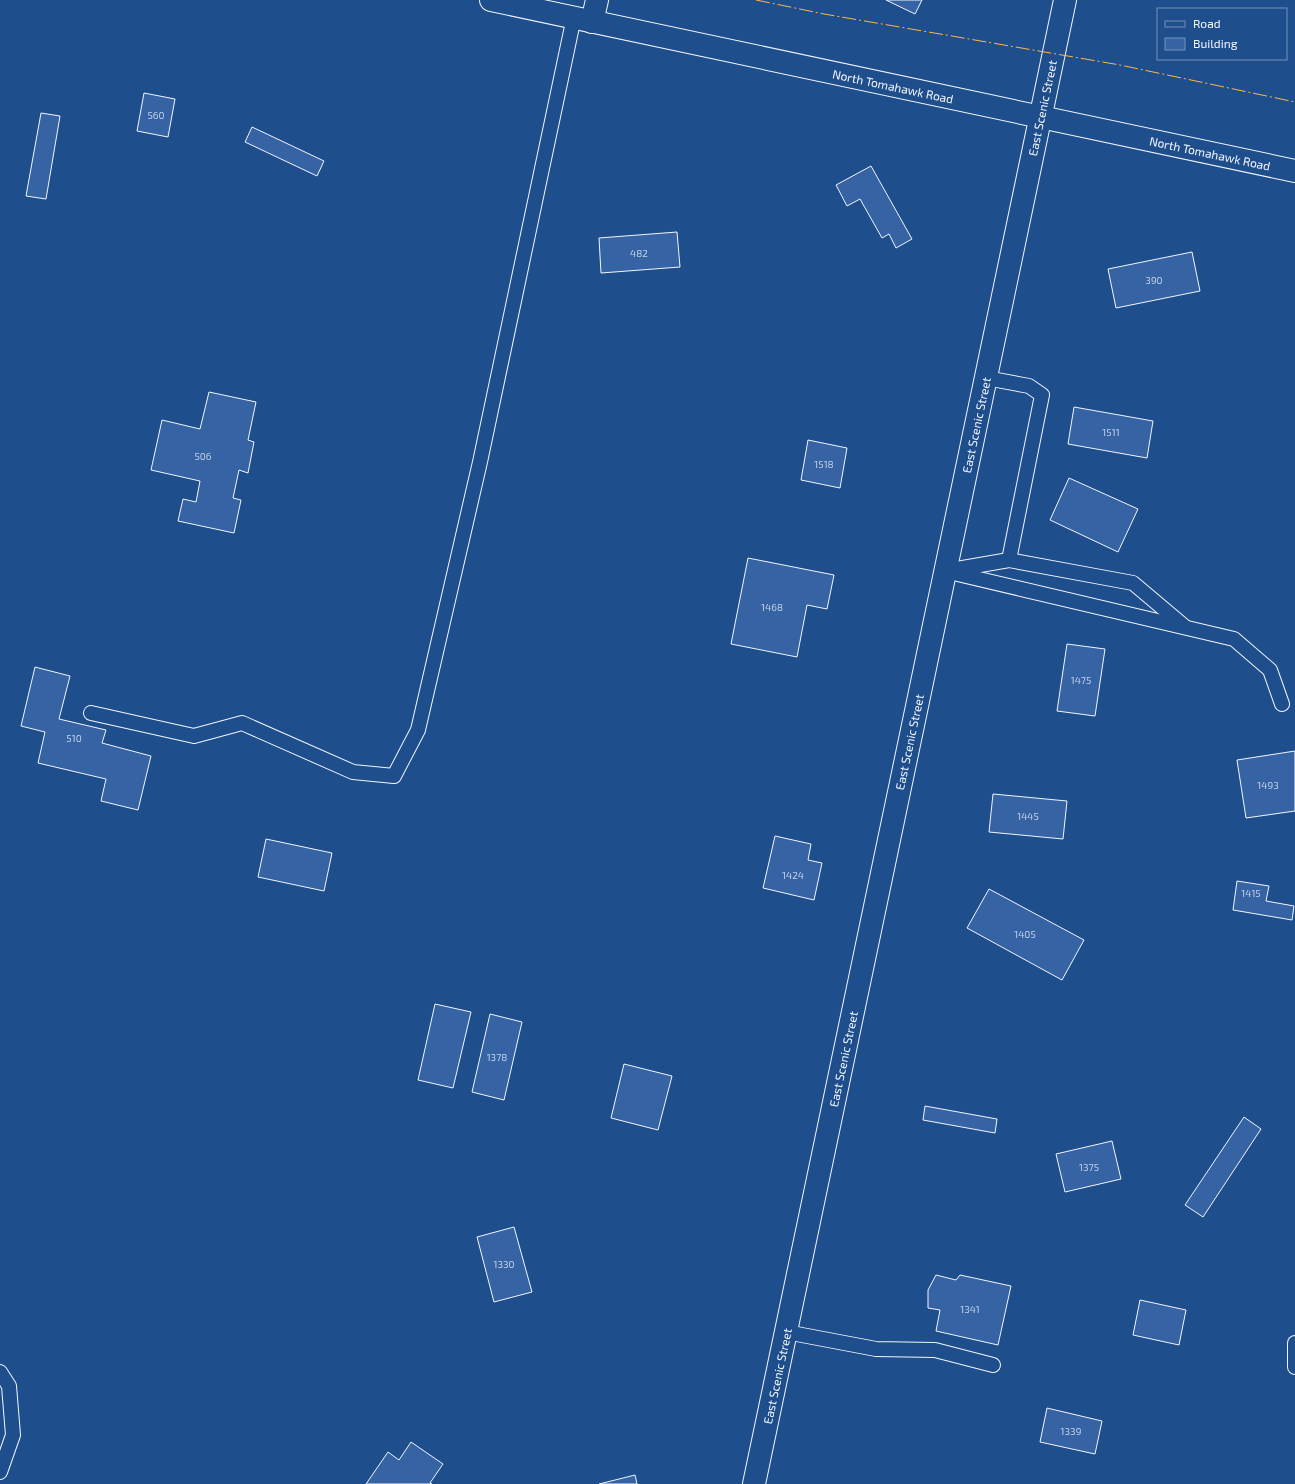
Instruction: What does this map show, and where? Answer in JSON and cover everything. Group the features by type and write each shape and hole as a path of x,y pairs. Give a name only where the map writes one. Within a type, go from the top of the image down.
{"street":[{"name":"North Tomahawk Road","path":"492,0 1040,118 1295,171"},
{"path":"583,19 597,0"},
{"name":"East Scenic Street","path":"754,1484 1065,0"}],"lane":[{"path":"91,713 194,736 242,723 353,772 394,776 418,730 583,19"},
{"path":"986,378 1029,386 1042,396 1009,560"},
{"path":"945,571 1009,560 1133,583 1185,627"},
{"path":"945,571 1234,639 1270,670 1282,704"},
{"path":"786,1332 876,1349 935,1350 994,1365"},
{"path":"1295,1343 1295,1367"},
{"path":"0,1372 9,1386 13,1435 0,1472"}],"building":[{"path":"886,0 922,0 915,14"},
{"path":"144,93 175,99 168,137 137,131"},
{"path":"41,113 60,116 46,199 26,196"},
{"path":"252,127 324,161 317,176 245,142"},
{"path":"871,166 912,239 896,248 889,234 882,238 860,199 847,206 836,185"},
{"path":"677,232 680,267 601,273 599,238"},
{"path":"1192,252 1200,291 1116,308 1108,269"},
{"path":"209,392 256,402 248,440 254,442 248,473 239,470 233,498 241,500 234,533 178,521 183,499 196,502 200,481 151,470 162,420 200,429"},
{"path":"1074,407 1153,421 1147,458 1068,444"},
{"path":"808,440 847,448 840,488 801,480"},
{"path":"1069,478 1138,509 1118,552 1050,520"},
{"path":"748,558 834,575 827,609 807,605 797,657 731,644"},
{"path":"1067,644 1105,649 1095,716 1057,711"},
{"path":"35,667 70,676 59,719 106,730 102,743 151,756 138,810 101,801 106,779 38,763 45,732 21,726"},
{"path":"1295,751 1295,811 1246,818 1237,760"},
{"path":"993,794 1067,801 1063,839 989,832"},
{"path":"775,836 811,844 808,860 822,863 814,900 763,888"},
{"path":"266,839 332,853 324,891 258,877"},
{"path":"1237,881 1269,886 1266,901 1294,906 1292,920 1233,910"},
{"path":"989,889 1084,940 1062,980 967,928"},
{"path":"435,1004 471,1012 453,1088 418,1080"},
{"path":"490,1014 522,1022 504,1100 472,1092"},
{"path":"624,1064 672,1076 658,1130 611,1118"},
{"path":"925,1106 997,1119 995,1133 923,1120"},
{"path":"1244,1117 1261,1129 1203,1217 1185,1205"},
{"path":"1112,1141 1121,1179 1065,1192 1056,1154"},
{"path":"514,1227 532,1292 494,1302 477,1237"},
{"path":"936,1275 956,1280 960,1275 1011,1286 998,1345 936,1331 940,1310 928,1308 928,1290"},
{"path":"1140,1300 1186,1310 1179,1345 1133,1335"},
{"path":"1047,1408 1102,1421 1095,1454 1040,1442"},
{"path":"411,1442 443,1464 430,1483 432,1484 366,1484 388,1452 399,1460"},
{"path":"635,1475 637,1484 599,1484"}],"power":[{"path":"756,0 824,14 1120,65 1295,102"}]}
